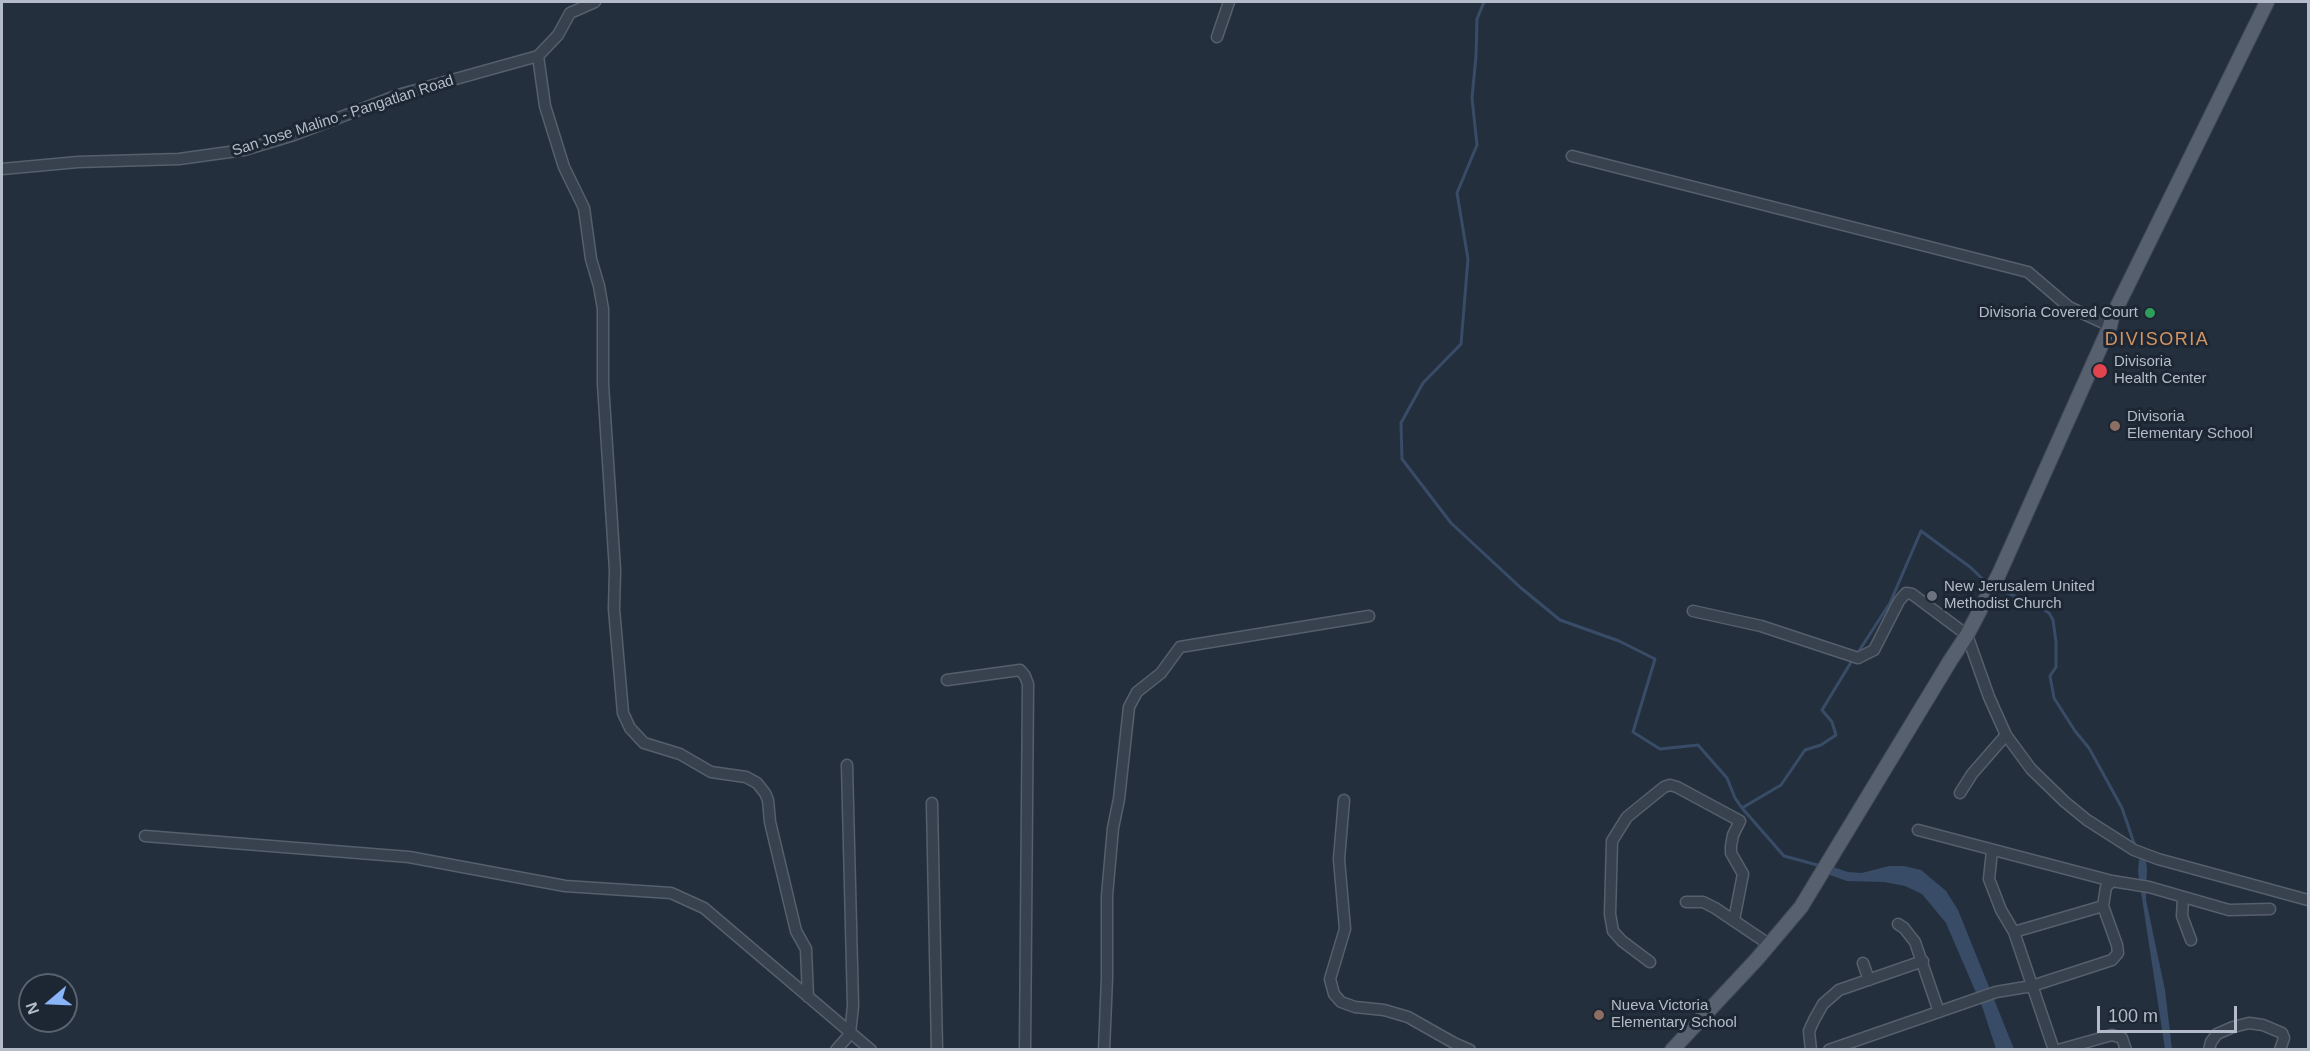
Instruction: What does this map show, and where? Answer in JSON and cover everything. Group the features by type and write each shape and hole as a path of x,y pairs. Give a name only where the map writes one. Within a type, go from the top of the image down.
{"main road":[{"path":"1672,1050 1770,945 1801,907 1967,635 1999,574 2112,317 2267,2"}],"street":[{"path":"595,2 570,13 558,35 538,56 545,106 564,167 584,208 591,259 603,309 603,384 615,570 614,609 623,713 630,728 644,743 680,754 711,772 746,777 757,783 765,793 796,931 806,949 808,997"},
{"path":"1217,37 1229,2"},
{"name":"San Jose Malino - Pangatlan Road","path":"2,169 78,162 179,159 244,150 294,135 398,95 538,56"},
{"path":"1572,156 2028,272 2068,307 2110,326"},
{"path":"1692,611 1761,626 1858,658 1874,650 1899,601 1906,593 1912,594 1967,635 1989,697 2006,735 2031,769 2065,802 2095,825 2138,851 2158,859 2308,900"},
{"path":"1104,1050 1107,896 1113,828 1119,800 1129,707 1137,692 1161,673 1180,647 1369,616"},
{"path":"946,680 1020,670 1028,684 1025,1050"},
{"path":"1960,793 1972,774 2006,735"},
{"path":"836,1050 850,1034 852,1006 847,765"},
{"path":"1650,962 1622,941 1613,931 1610,914 1612,841 1627,817 1664,787 1670,785 1677,787 1740,821 1733,835 1731,846 1731,853 1743,874 1734,920"},
{"path":"1344,800 1339,859 1345,929 1330,979 1334,994 1341,1002 1355,1007 1394,1012 1408,1017 1454,1046 1470,1050"},
{"path":"932,803 937,1050"},
{"path":"1918,830 2112,881 2150,887 2237,912 2270,909"},
{"path":"145,836 409,857 565,886 671,893 704,908 871,1050"},
{"path":"1992,851 1989,879 2001,910 2014,932 2056,1050 2112,1035 2122,1038 2126,1050"},
{"path":"1829,1050 1996,992 2032,986 2112,960 2118,953 2117,945 2103,906 2106,887 2112,881"},
{"path":"2183,898 2182,916 2192,940"},
{"path":"1686,902 1703,902 1770,945"},
{"path":"2014,932 2103,906"},
{"path":"1898,924 1915,942 1939,1012"},
{"path":"1811,1050 1809,1031 1823,1004 1839,990 1923,961"},
{"path":"1863,963 1869,980"},
{"path":"2209,1050 2217,1034 2249,1023 2263,1025 2282,1033 2284,1038 2280,1050"}],"water":[{"path":"2139,859 2146,861 2146,900 2165,990 2172,1049 2165,1049 2138,872"},
{"path":"1889,866 1904,866 1921,870 1946,891 1958,910 2014,1049 1996,1049 1983,1009 1946,923 1922,894 1905,886 1884,882 1847,881 1827,874 1833,867 1848,872 1862,873"}],"waterway":[{"path":"1484,2 1477,19 1472,98 1477,145 1457,193 1468,259 1461,344 1423,383 1401,423 1402,459 1451,523 1521,588 1560,620 1619,641 1655,659 1633,732 1660,749 1698,745 1727,778 1742,808 1784,856 1821,866"},
{"path":"1857,654 1890,603 1921,531 1970,567 1990,586"},
{"path":"1996,588 2038,606 2049,613 2053,620 2056,667 2050,676 2054,698 2089,748 2122,808 2135,846"},
{"path":"1742,808 1781,785 1805,750 1821,745 1836,735 1832,722 1822,710 1853,659"}],"place":[{"name":"Divisoria Covered Court","path":"2150,313"},
{"name":"Divisoria Health Center","path":"2100,371"},
{"name":"Divisoria Elementary School","path":"2115,426"},
{"name":"New Jerusalem United Methodist Church","path":"1932,596"},
{"name":"Nueva Victoria Elementary School","path":"1599,1015"}],"district":[{"name":"DIVISORIA","path":"2157,340"}]}
